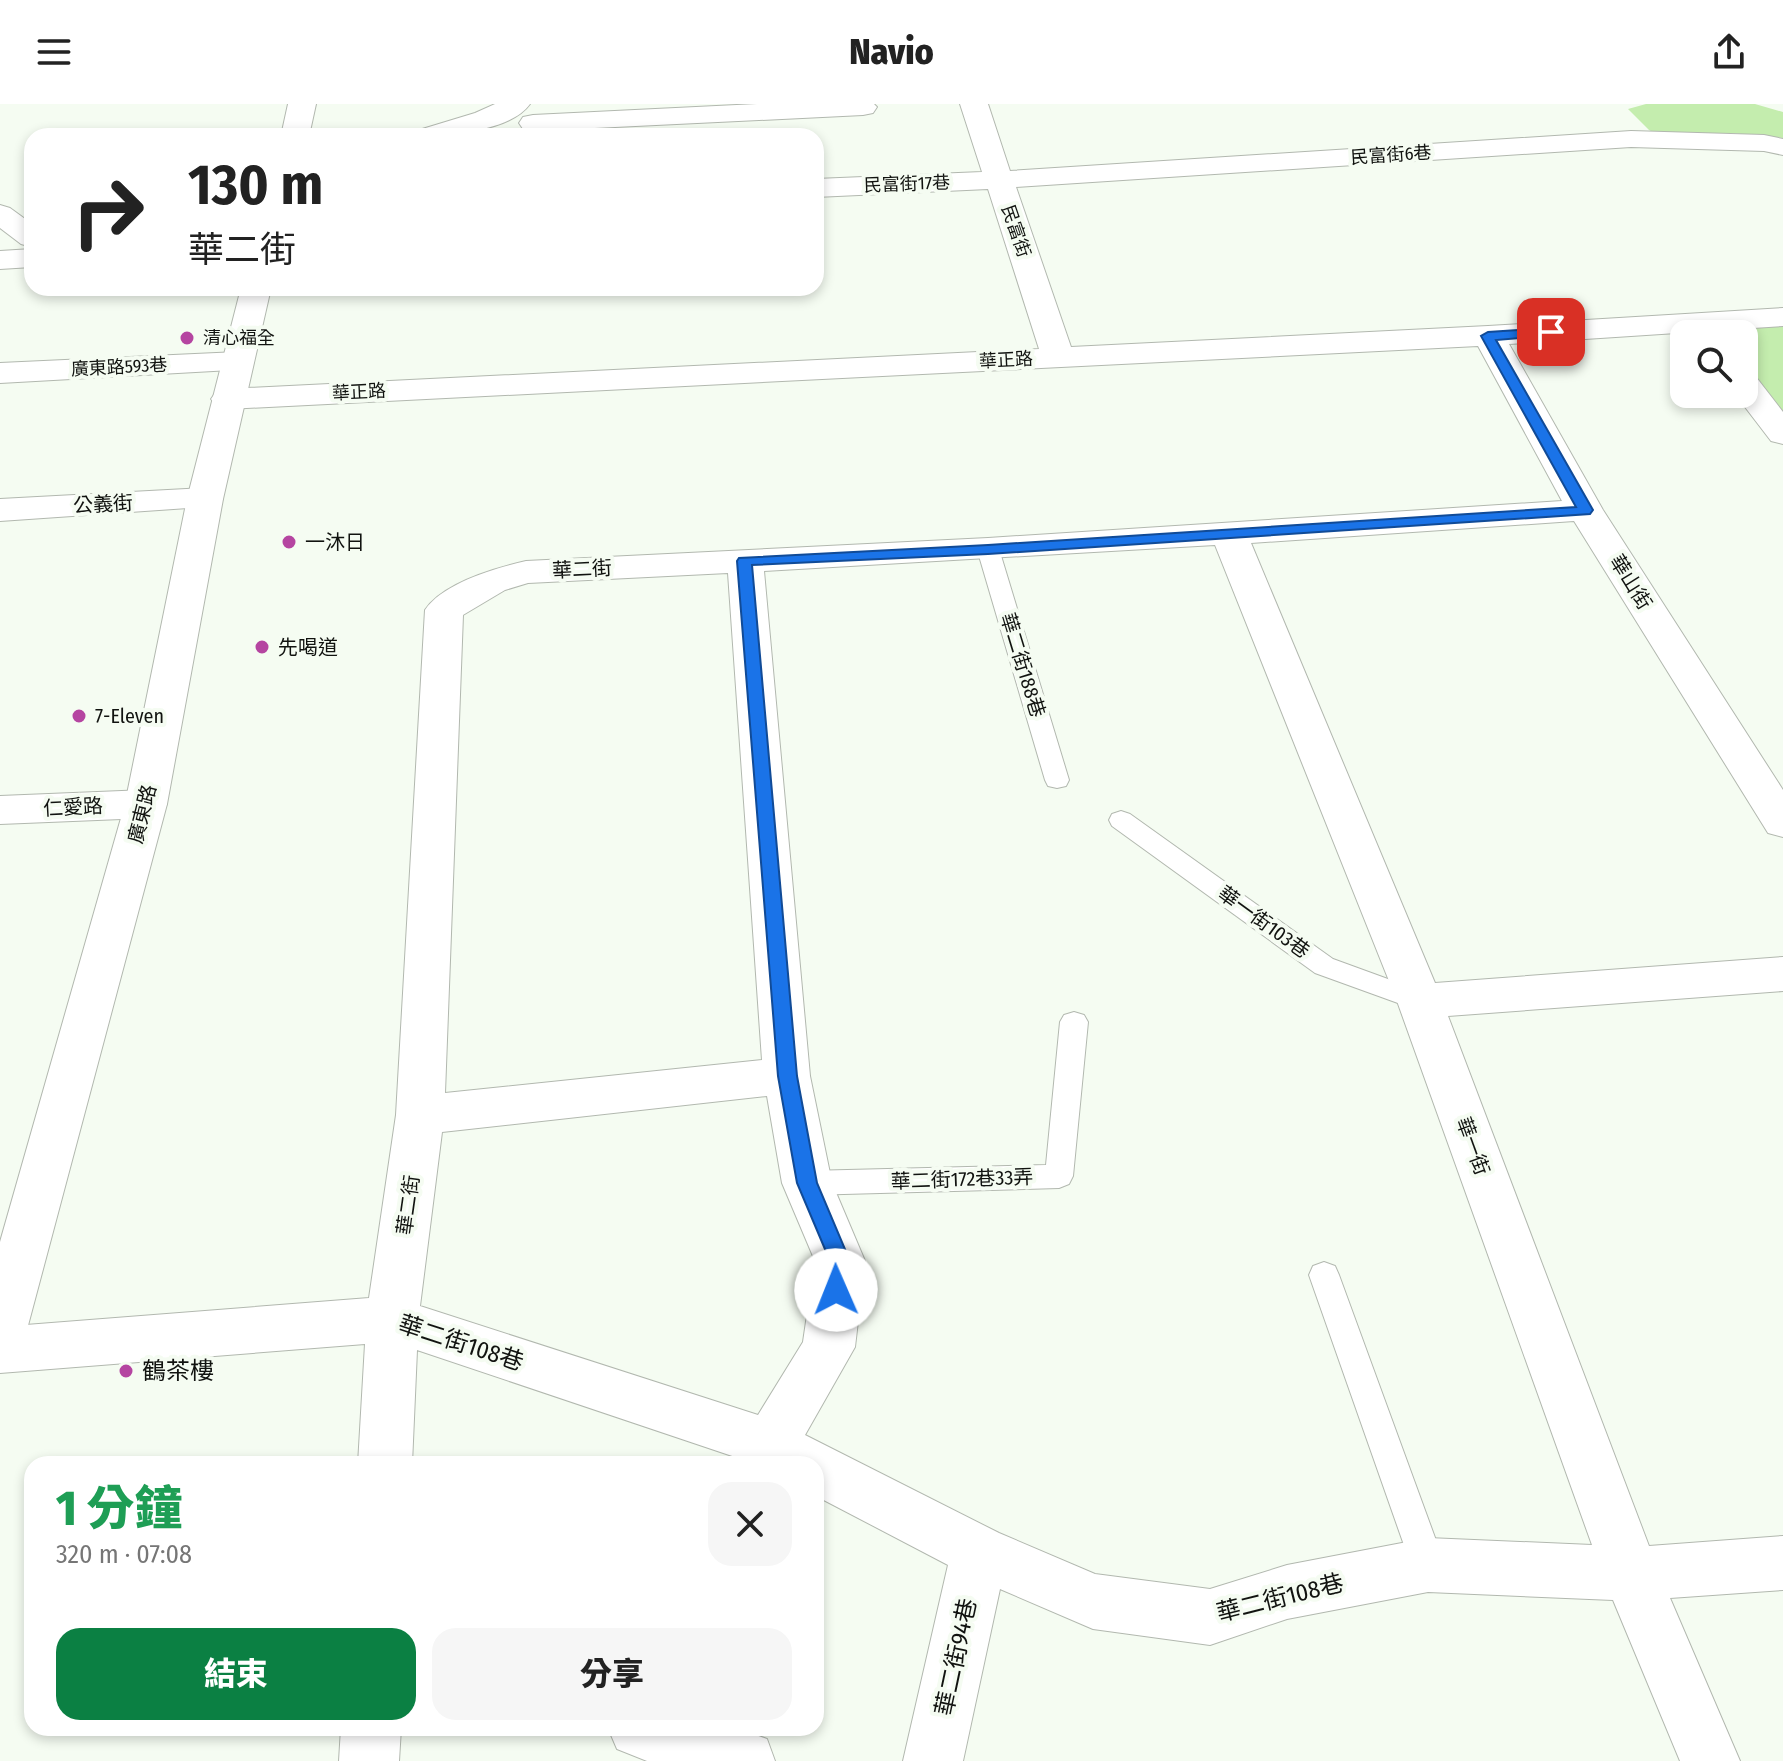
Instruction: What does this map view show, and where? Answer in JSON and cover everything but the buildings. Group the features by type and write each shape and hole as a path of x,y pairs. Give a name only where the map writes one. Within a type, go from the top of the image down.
{"street":[{"path":"297,128 302,104"},
{"name":"民富街","path":"974,104 1058,357"},
{"path":"455,128 485,119 863,107"},
{"name":"民富街6巷","path":"999,180 1631,139 1764,143 1783,147"},
{"name":"民富街17巷","path":"824,188 999,180"},
{"path":"0,214 24,232"},
{"name":"廣東路","path":"0,1333 146,804 205,499 254,296"},
{"name":"華正路","path":"1758,320 1783,317"},
{"name":"華正路","path":"228,399 1670,329"},
{"name":"華山街","path":"1488,336 1585,510 1783,823"},
{"name":"廣東路593巷","path":"0,373 238,362"},
{"path":"1758,402 1783,434"},
{"name":"公義街","path":"0,510 205,499"},
{"name":"華二街","path":"385,1456 392,1319 420,1115 444,610 492,582 526,572 988,549 1585,510"},
{"name":"華一街","path":"1229,534 1420,1001 1631,1574 1710,1761"},
{"path":"745,561 787,1076 807,1183 840,1261 829,1347 800,1456"},
{"name":"仁愛路","path":"0,810 146,804"},
{"path":"1420,1001 1783,974"},
{"path":"420,1115 787,1076"},
{"name":"華二街108巷","path":"0,1350 392,1319 793,1456"},
{"name":"華二街108巷","path":"824,1471 979,1552 1093,1601 1210,1617 1287,1592 1428,1565 1631,1574 1783,1563"},
{"name":"華二街94巷","path":"933,1761 979,1552"},
{"path":"369,1761 371,1736"},
{"path":"664,1736 745,1761"}],"lane":[{"name":"華二街188巷","path":"988,549 1057,780"},
{"name":"華一街103巷","path":"1121,820 1324,966 1420,1001"},
{"name":"華二街172巷33弄","path":"807,1183 1059,1176 1074,1022"},
{"path":"1324,1275 1428,1565"}],"green space":[{"path":"1646,104 1755,104 1783,112 1783,138 1731,133 1667,140 1649,130 1628,109"},
{"path":"1783,321 1783,416 1758,379 1758,322"}],"place":[{"name":"清心福全","path":"187,338"},
{"name":"一沐日","path":"289,542"},
{"name":"先喝道","path":"262,647"},
{"name":"7-Eleven","path":"79,716"},
{"name":"鶴茶樓","path":"126,1371"}],"route":[{"path":"836,1290 840,1261 807,1183 787,1076 745,561 988,549 1585,510 1488,336 1551,332"}]}
